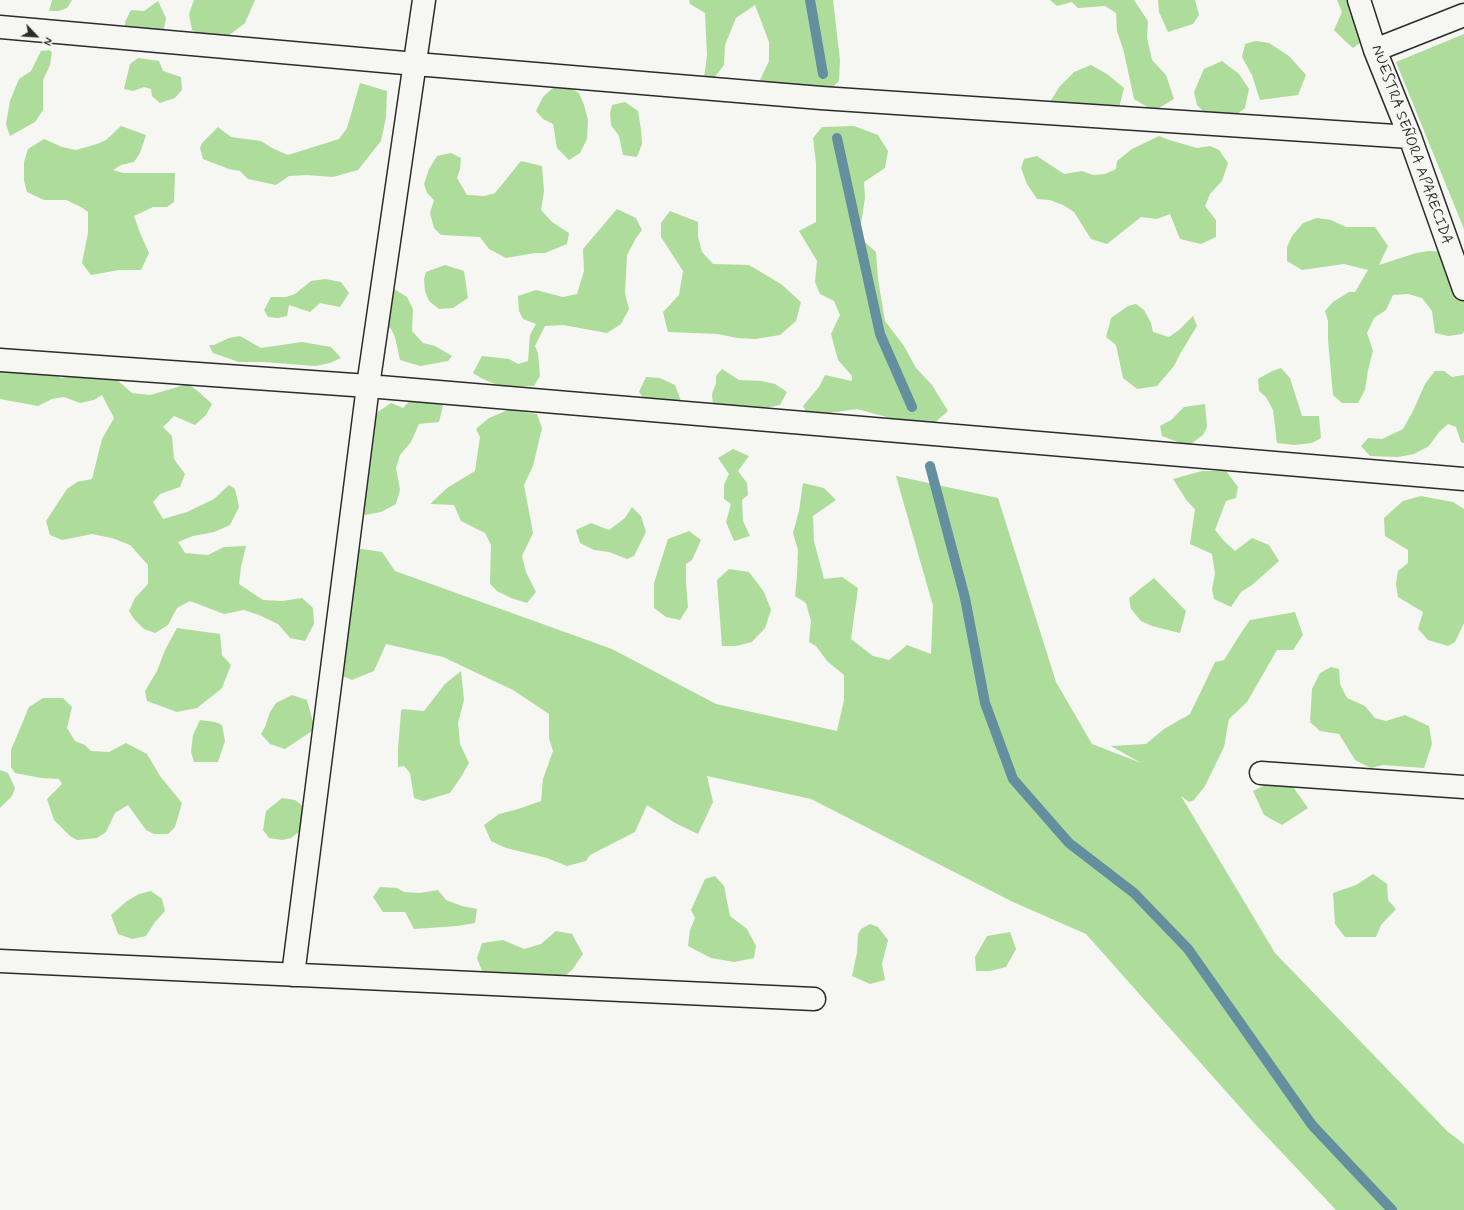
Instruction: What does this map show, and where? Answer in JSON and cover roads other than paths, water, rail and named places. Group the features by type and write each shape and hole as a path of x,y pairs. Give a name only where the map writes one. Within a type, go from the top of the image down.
{"street":[{"path":"292,975 368,386 416,64 424,0"},
{"name":"NUESTRA SEÑORA APARECIDA","path":"1359,0 1375,50 1410,137 1464,289"},
{"path":"1375,50 1464,15"},
{"path":"0,27 821,98 1410,137"},
{"path":"0,360 368,386 1464,479"},
{"path":"1261,773 1464,787"},
{"path":"0,962 814,999"}],"waterway":[{"path":"810,0 823,74"},
{"path":"837,138 880,334 912,407"},
{"path":"930,466 965,598 985,703 1013,779 1069,843 1134,893 1188,949 1312,1125 1392,1210"}]}
